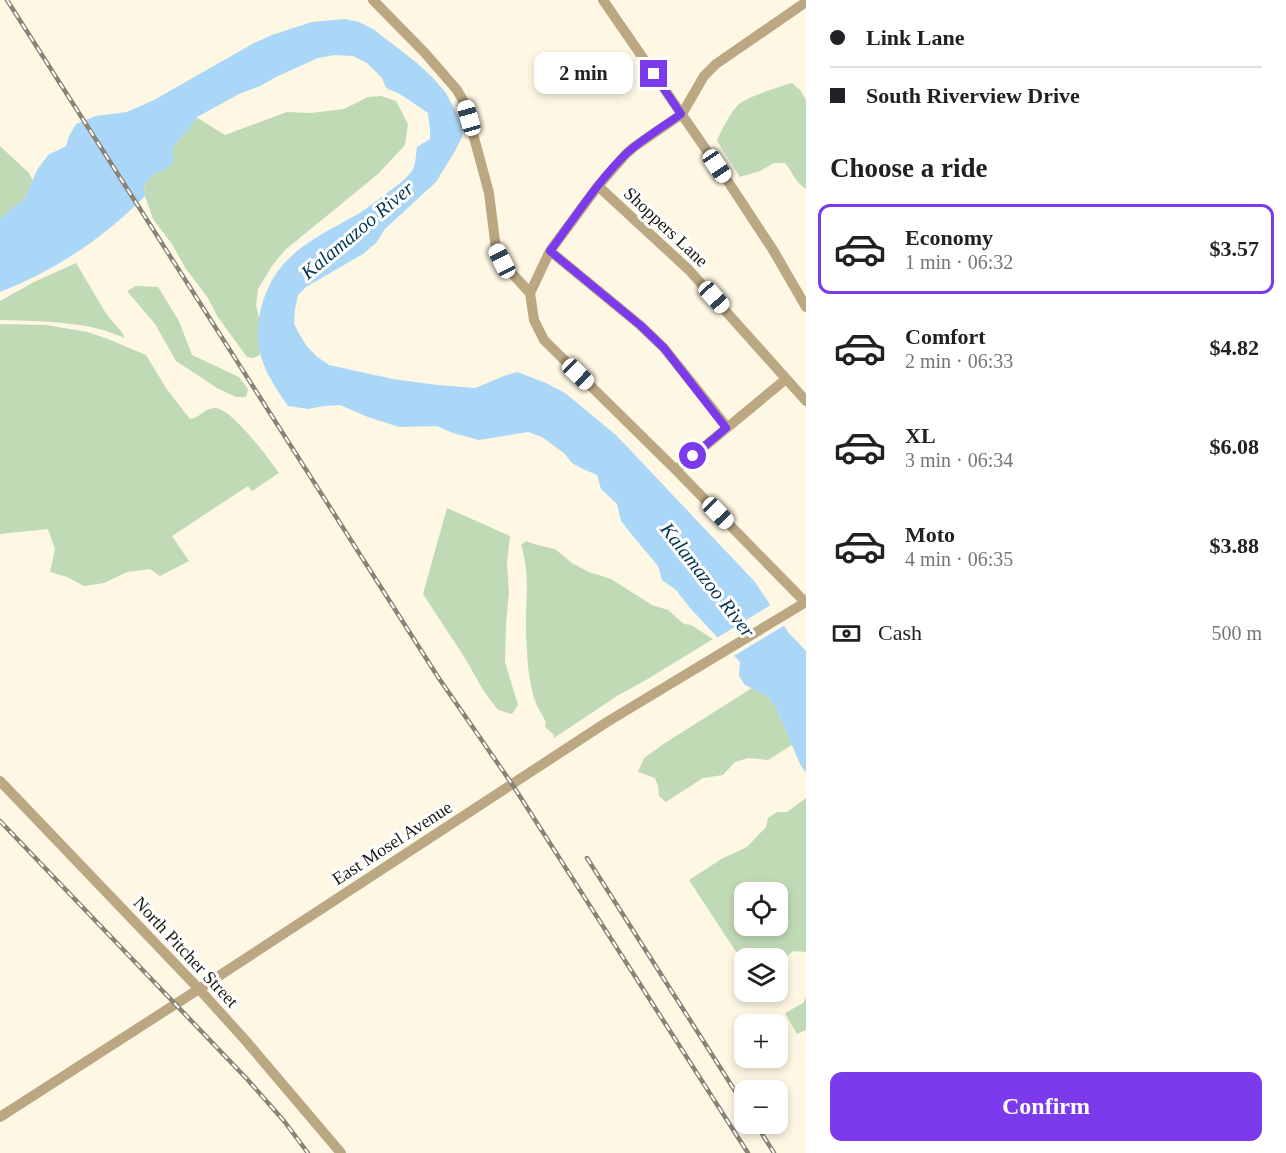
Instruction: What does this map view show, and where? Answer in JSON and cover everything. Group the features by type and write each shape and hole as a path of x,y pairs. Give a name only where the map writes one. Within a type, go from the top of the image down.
{"street":[{"path":"373,0 438,68 457,90 465,104 489,193 496,249 506,267 530,293"},
{"path":"603,0 773,250 806,307"},
{"path":"806,2 716,64 704,76 681,114 634,147 620,161 598,186 550,251 530,293 534,320 544,340 806,602"},
{"name":"Shoppers Lane","path":"598,186 689,270 806,401"},
{"path":"550,251 640,325 664,348 726,428"},
{"path":"676,470 786,379"},
{"name":"East Mosel Avenue","path":"0,1117 607,722 806,602"},
{"name":"North Pitcher Street","path":"0,781 199,989 341,1153"}],"green space":[{"path":"792,83 806,100 806,189 785,163 774,163 760,171 740,177 717,141 726,121 743,101"},
{"path":"381,96 396,101 408,124 405,145 378,174 285,250 272,266 258,289 256,305 259,318 260,355 253,358 247,357 153,219 145,196 144,185 154,174 167,169 173,147 196,117 225,135 287,112 311,113 344,109 368,97"},
{"path":"0,146 29,173 33,181 25,198 0,219"},
{"path":"76,263 107,315 125,338 103,330 78,325 0,320 0,301"},
{"path":"136,286 158,287 179,321 192,355 239,377 248,389 246,397 236,397 217,388 176,361 155,324 127,291"},
{"path":"0,324 46,325 88,332 146,355 166,388 190,419 212,408 223,411 241,426 279,473 252,491 248,486 172,536 189,561 160,576 150,569 127,572 104,583 84,586 67,577 50,572 55,549 48,529 0,534"},
{"path":"447,508 510,536 507,562 509,592 505,662 518,705 512,714 498,710 483,690 423,594"},
{"path":"526,541 555,549 572,563 589,572 611,579 652,605 668,610 684,624 691,625 713,639 617,696 554,738 545,727 546,722 534,698 530,679 526,633 527,578 521,545"},
{"path":"752,688 769,697 792,745 768,760 748,758 735,762 723,775 703,778 666,802 659,796 655,778 638,772 644,758"},
{"path":"806,798 806,952 793,951 788,956 788,948 734,949 689,880 723,858 747,847 766,827 768,818 777,812 787,812"},
{"path":"806,997 806,1030 797,1034 788,1014 785,1013 803,1003"}],"water":[{"name":"Kalamazoo River","path":"345,19 359,22 373,29 433,78 446,93 463,126 462,137 436,182 385,229 376,243 363,254 306,287 298,295 294,323 298,332 316,356 329,365 393,379 475,388 517,372 565,393 616,435 755,582 788,632 806,651 806,773 769,697 745,685 739,676 740,662 676,590 662,580 658,566 621,521 617,504 601,489 597,475 572,463 564,453 542,437 528,432 479,440 437,426 399,427 340,405 308,409 288,406 273,383 259,348 258,323 266,292 273,279 290,257 301,248 360,213 405,179 414,167 417,147 430,139 428,113 400,94 386,88 382,78 367,63 353,56 335,55 318,58 239,94 197,117 173,147 173,162 167,169 154,174 144,185 145,196 113,226 59,263 0,292 0,219 25,198 37,170 48,155 66,146 76,124 96,116 127,112 154,100 272,35 312,22"}],"pier":[{"path":"772,604 785,625 732,657 715,639"}],"railway":[{"path":"7,0 438,677 512,784 748,1153"},
{"path":"0,821 247,1079 284,1121 308,1153"},
{"path":"587,858 734,1089"},
{"path":"762,1134 774,1153"}],"route":[{"path":"654,74 681,114 626,154 598,186 550,251 640,325 664,348 726,428 693,456"}]}
